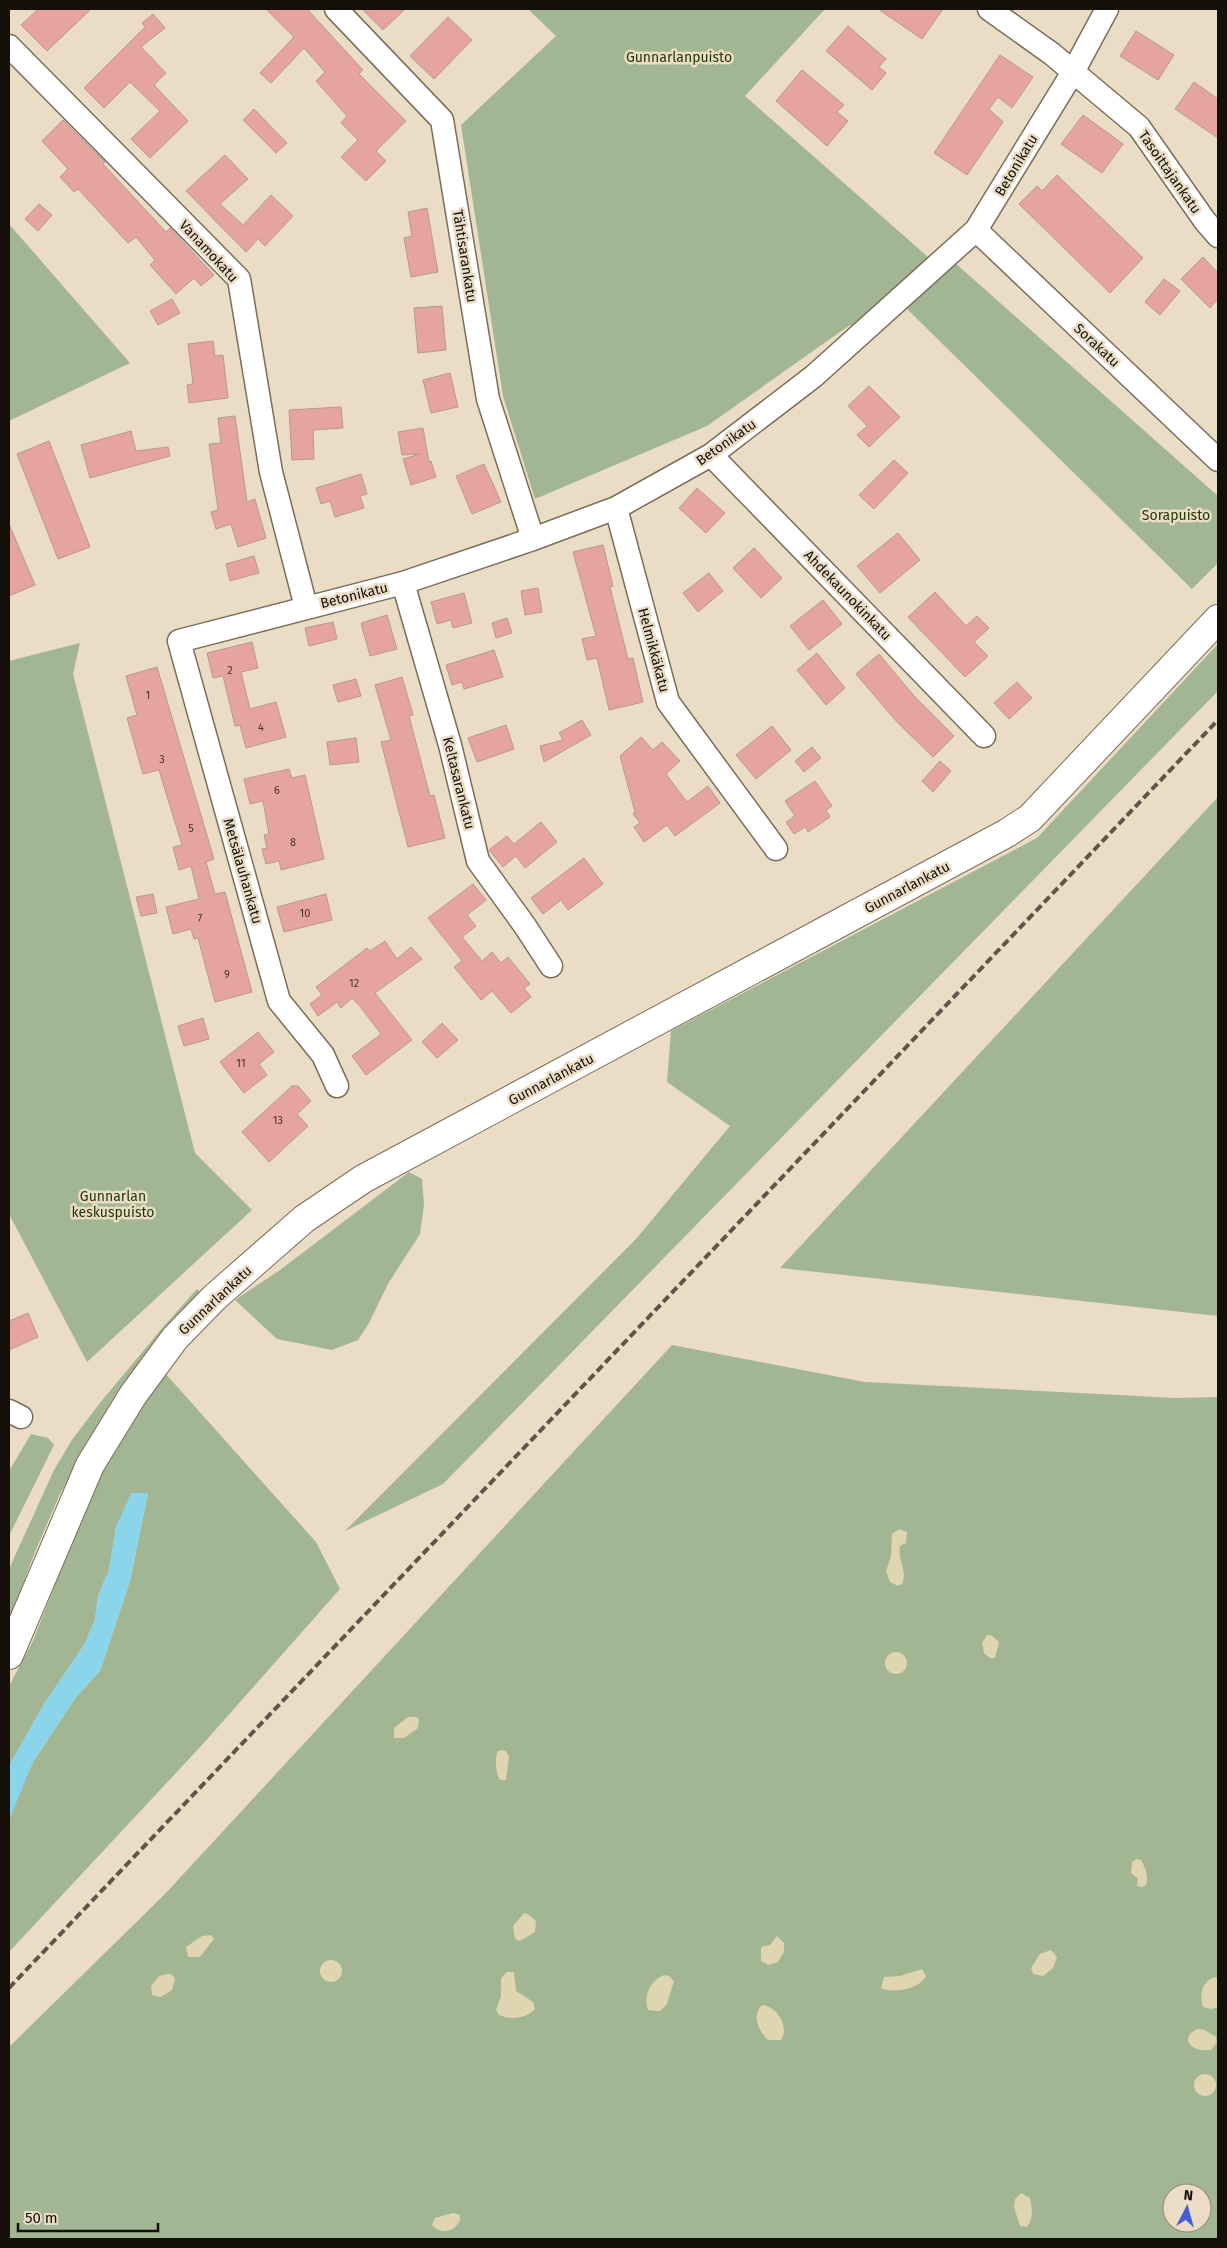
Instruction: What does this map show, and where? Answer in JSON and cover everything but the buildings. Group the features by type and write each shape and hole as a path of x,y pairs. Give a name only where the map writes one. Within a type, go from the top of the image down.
{"street":[{"name":"Tähtisarankatu","path":"336,9 442,120 488,399 533,539"},
{"name":"Tasoittajankatu","path":"989,9 1073,72 1139,127 1205,221 1218,236"},
{"name":"Betonikatu","path":"178,641 403,582 533,539 616,508 711,455 814,376 976,230 1073,72 1108,9"},
{"name":"Vanamokatu","path":"9,46 239,279 271,472 306,608"},
{"name":"Sorakatu","path":"976,230 1218,460"},
{"name":"Ahdekaunokinkatu","path":"711,455 984,736"},
{"name":"Helmikkäkatu","path":"616,508 668,702 776,849"},
{"name":"Keltasarankatu","path":"403,582 450,745 478,861 551,966"},
{"name":"Gunnarlankatu","path":"9,1655 90,1466 133,1395 175,1338 215,1297 304,1219 363,1180 1008,833 1030,818 1218,619"},
{"name":"Metsälauhankatu","path":"178,641 279,1001 323,1055 337,1086"}],"green space":[{"path":"528,9 825,9 745,96 944,271 954,262 1218,496 1218,563 1192,589 905,307 913,298 847,327 707,426 535,499 503,396 461,125 556,36"},
{"path":"9,224 130,363 9,421"},
{"name":"Gunnarlan keskuspuisto","path":"80,643 73,674 195,1153 252,1210 87,1362 9,1214 9,661"},
{"path":"1218,644 1218,691 443,1484 345,1531 636,1239 730,1126 667,1082 671,1031 1037,838"},
{"path":"1218,797 1218,1316 780,1268"},
{"path":"409,1172 422,1179 424,1205 420,1234 388,1284 368,1325 358,1340 332,1350 277,1339 235,1300 280,1270"},
{"path":"197,1289 201,1293 145,1357 109,1407 59,1496 9,1621 9,1569 54,1470 72,1440 99,1404"},
{"path":"672,1345 865,1382 1176,1398 1218,1397 1218,2239 9,2239 9,2047 165,1894"},
{"path":"164,1372 316,1542 340,1589 202,1745 9,1952 10,1812 33,1762 76,1697 100,1671 130,1581 148,1493 116,1527 109,1570 98,1596 95,1620 84,1645 44,1704 9,1766 9,1686 33,1641 102,1465"},
{"path":"31,1434 48,1438 54,1445 9,1536 9,1471"}],"sand":[{"path":"899,1529 907,1532 906,1543 900,1546 899,1551 904,1579 902,1584 898,1586 890,1582 886,1571 891,1556 892,1534"},
{"path":"987,1635 991,1635 999,1642 995,1658 990,1658 984,1653 982,1643"},
{"path":"892,1652 900,1652 907,1659 907,1667 900,1674 892,1674 885,1667 885,1659"},
{"path":"408,1717 419,1719 418,1728 404,1738 394,1738 394,1728"},
{"path":"498,1751 506,1751 509,1757 506,1780 500,1780 497,1774 496,1758"},
{"path":"1137,1859 1141,1860 1147,1875 1146,1885 1142,1887 1137,1886 1138,1879 1131,1873 1132,1862"},
{"path":"524,1913 536,1921 535,1932 520,1941 515,1939 513,1926"},
{"path":"211,1935 214,1939 200,1957 188,1957 186,1947 202,1936"},
{"path":"777,1936 784,1943 784,1952 778,1962 768,1965 761,1961 761,1947 770,1945"},
{"path":"1051,1950 1057,1957 1053,1968 1043,1976 1033,1974 1031,1968 1040,1954"},
{"path":"331,1960 339,1963 342,1971 339,1979 331,1982 323,1979 320,1971 323,1963"},
{"path":"922,1969 926,1976 912,1987 899,1990 881,1988 884,1977 900,1976"},
{"path":"507,1972 514,1972 516,1991 533,2002 535,2009 523,2017 508,2018 499,2015 496,2010 501,1996 501,1978"},
{"path":"171,1974 175,1978 172,1990 161,1997 152,1995 151,1986 159,1976"},
{"path":"664,1975 669,1976 674,1981 667,2004 660,2011 648,2010 646,1999 651,1985"},
{"path":"1215,1977 1218,1978 1218,2007 1211,2009 1203,2007 1201,1998 1204,1985"},
{"path":"762,2005 773,2009 783,2023 784,2029 781,2040 768,2040 759,2028 757,2014"},
{"path":"1198,2029 1205,2030 1216,2037 1217,2042 1211,2050 1197,2049 1189,2043 1189,2036"},
{"path":"1205,2074 1215,2081 1216,2085 1209,2095 1205,2096 1195,2089 1194,2085 1201,2075"},
{"path":"1021,2193 1030,2198 1031,2202 1032,2217 1027,2227 1020,2226 1014,2207 1015,2199"},
{"path":"453,2213 460,2215 460,2220 455,2227 448,2231 439,2230 432,2225 435,2218"}],"water":[{"path":"131,1493 148,1493 130,1581 100,1671 76,1697 33,1762 9,1820 9,1766 44,1704 84,1645 95,1620 98,1596 109,1570 116,1527"}],"railway":[{"path":"9,1988 1218,720"}],"park label":[{"name":"Gunnarlanpuisto","path":"679,57"},
{"name":"Sorapuisto","path":"1176,515"}]}
